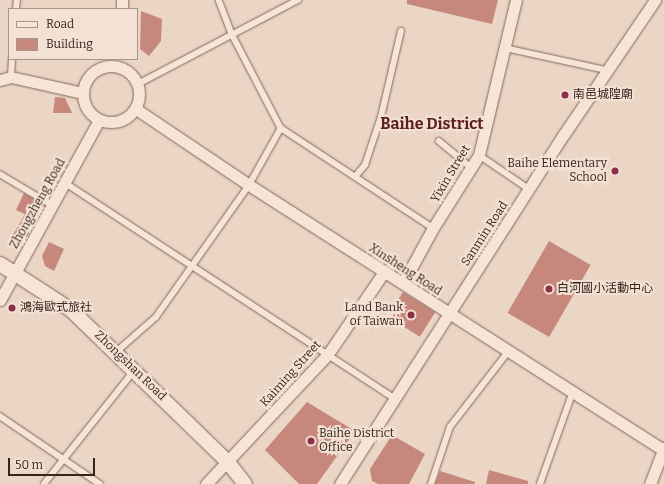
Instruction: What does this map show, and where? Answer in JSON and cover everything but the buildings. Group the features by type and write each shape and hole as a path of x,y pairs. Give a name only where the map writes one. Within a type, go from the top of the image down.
{"street":[{"name":"Yixin Street","path":"403,283 433,228 479,155 516,0"},
{"name":"Sanmin Road","path":"340,484 606,70 655,0"},
{"path":"116,63 129,72 138,84 140,92 136,109 130,115 116,123 99,120 87,109 83,93 88,78 93,72 116,63"},
{"path":"6,79 83,93"},
{"name":"Xinsheng Road","path":"136,109 249,185 403,283 572,394 663,449"},
{"name":"Zhongzheng Road","path":"0,300 99,120"},
{"name":"Zhongshan Road","path":"0,264 71,310 228,461 245,484"},
{"name":"Kaiming Street","path":"206,484 328,354 384,272"},
{"path":"650,484 663,449"}],"lane":[{"path":"219,0 232,34 282,128 433,228"},
{"path":"138,84 298,0"},
{"path":"355,177 365,165 381,117 401,31"},
{"path":"505,48 606,70"},
{"path":"6,79 12,60"},
{"path":"116,352 156,317 249,185 282,128"},
{"path":"439,141 472,168"},
{"path":"479,155 530,189"},
{"path":"0,174 52,205"},
{"path":"64,182 396,399"},
{"path":"431,484 450,427 508,352"},
{"path":"44,484 135,370"},
{"path":"540,484 572,394"},
{"path":"0,416 100,484"}],"place":[{"name":"南邑城隍廟","path":"565,95"},
{"name":"Baihe Elementary School","path":"615,171"},
{"name":"白河國小活動中心","path":"549,289"},
{"name":"鴻海歐式旅社","path":"12,308"},
{"name":"Land Bank of Taiwan","path":"411,315"},
{"name":"Baihe District Office","path":"311,441"}],"district":[{"name":"Baihe District","path":"432,124"}]}
